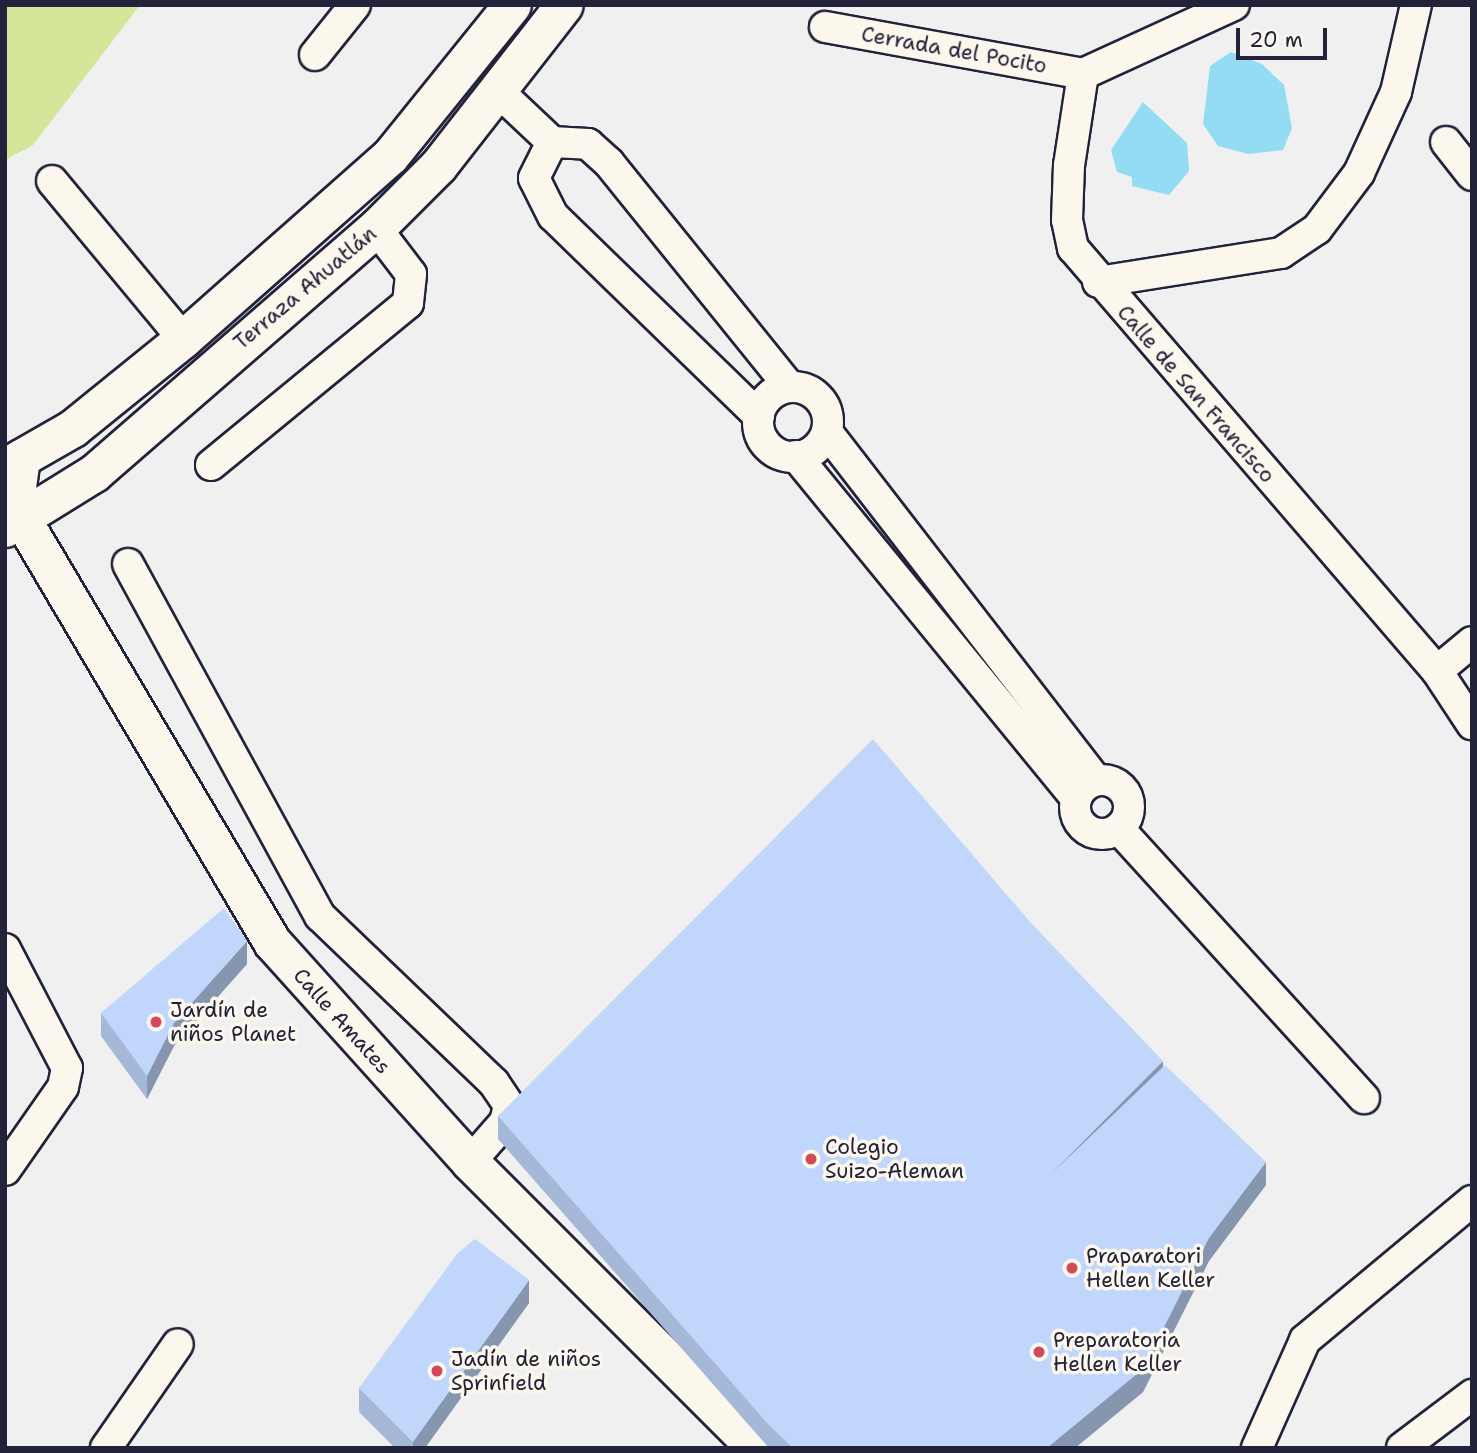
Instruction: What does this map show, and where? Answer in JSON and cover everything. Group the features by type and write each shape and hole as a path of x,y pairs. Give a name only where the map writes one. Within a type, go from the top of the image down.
{"street":[{"path":"315,55 355,5"},
{"name":"Terraza Ahuatlán","path":"13,463 73,428 183,339 390,156 512,5"},
{"name":"Terraza Ahuatlán","path":"14,525 94,473 376,228 494,99 564,5"},
{"path":"1083,74 1234,5"},
{"path":"1098,282 1281,253 1317,229 1359,173 1396,92 1416,5"},
{"name":"Cerrada del Pocito","path":"825,27 1083,74"},
{"name":"Calle de San Francisco","path":"1083,74 1067,220 1073,248 1098,282 1437,671 1472,724"},
{"path":"494,99 547,148 588,144 610,163 789,387 820,399 827,432 1086,789"},
{"path":"1446,142 1472,175"},
{"path":"547,148 536,192 553,216 759,416 768,446 796,456 1086,789"},
{"path":"52,181 183,339"},
{"path":"211,465 408,303 411,274 376,228"},
{"path":"759,416 769,396 789,387"},
{"path":"73,428 94,473"},
{"path":"796,456 815,449 827,432"},
{"path":"13,463 17,487 14,525"},
{"name":"Calle Amates","path":"14,525 272,942 470,1162 755,1448"},
{"path":"128,564 320,916 494,1083 509,1105 505,1122 470,1162"},
{"path":"1437,671 1472,642"},
{"path":"1114,782 1127,795 1129,813 1119,828 1103,834 1086,829 1076,815 1086,789 1114,782"},
{"path":"1119,828 1364,1098"},
{"path":"5,949 67,1068 62,1087 5,1170"},
{"path":"1257,1448 1304,1340 1472,1201"},
{"path":"106,1448 178,1344"},
{"path":"1402,1448 1472,1395"}],"green space":[{"path":"5,5 140,5 33,145 5,160"}],"water":[{"path":"1231,52 1262,64 1284,85 1292,128 1283,150 1248,154 1218,146 1203,124 1210,66"},
{"path":"1143,102 1187,143 1189,171 1169,195 1132,186 1132,177 1117,172 1111,150"}],"building":[{"path":"873,739 1030,922 1163,1061 1048,1177 1165,1065 1266,1162 1209,1238 1143,1369 1047,1448 793,1448 768,1424 498,1116"},
{"name":"Jardín de niños Planet","path":"224,908 247,941 174,1023 147,1076 101,1013"},
{"name":"Jadín de niños Sprinfield","path":"475,1239 529,1280 413,1442 359,1388 457,1254"}],"place":[{"name":"Jardín de niños Planet","path":"156,1022"},
{"name":"Colegio Suizo-Aleman","path":"811,1159"},
{"name":"Praparatori Hellen Keller","path":"1072,1268"},
{"name":"Preparatoria Hellen Keller","path":"1039,1352"},
{"name":"Jadín de niños Sprinfield","path":"437,1371"}]}
